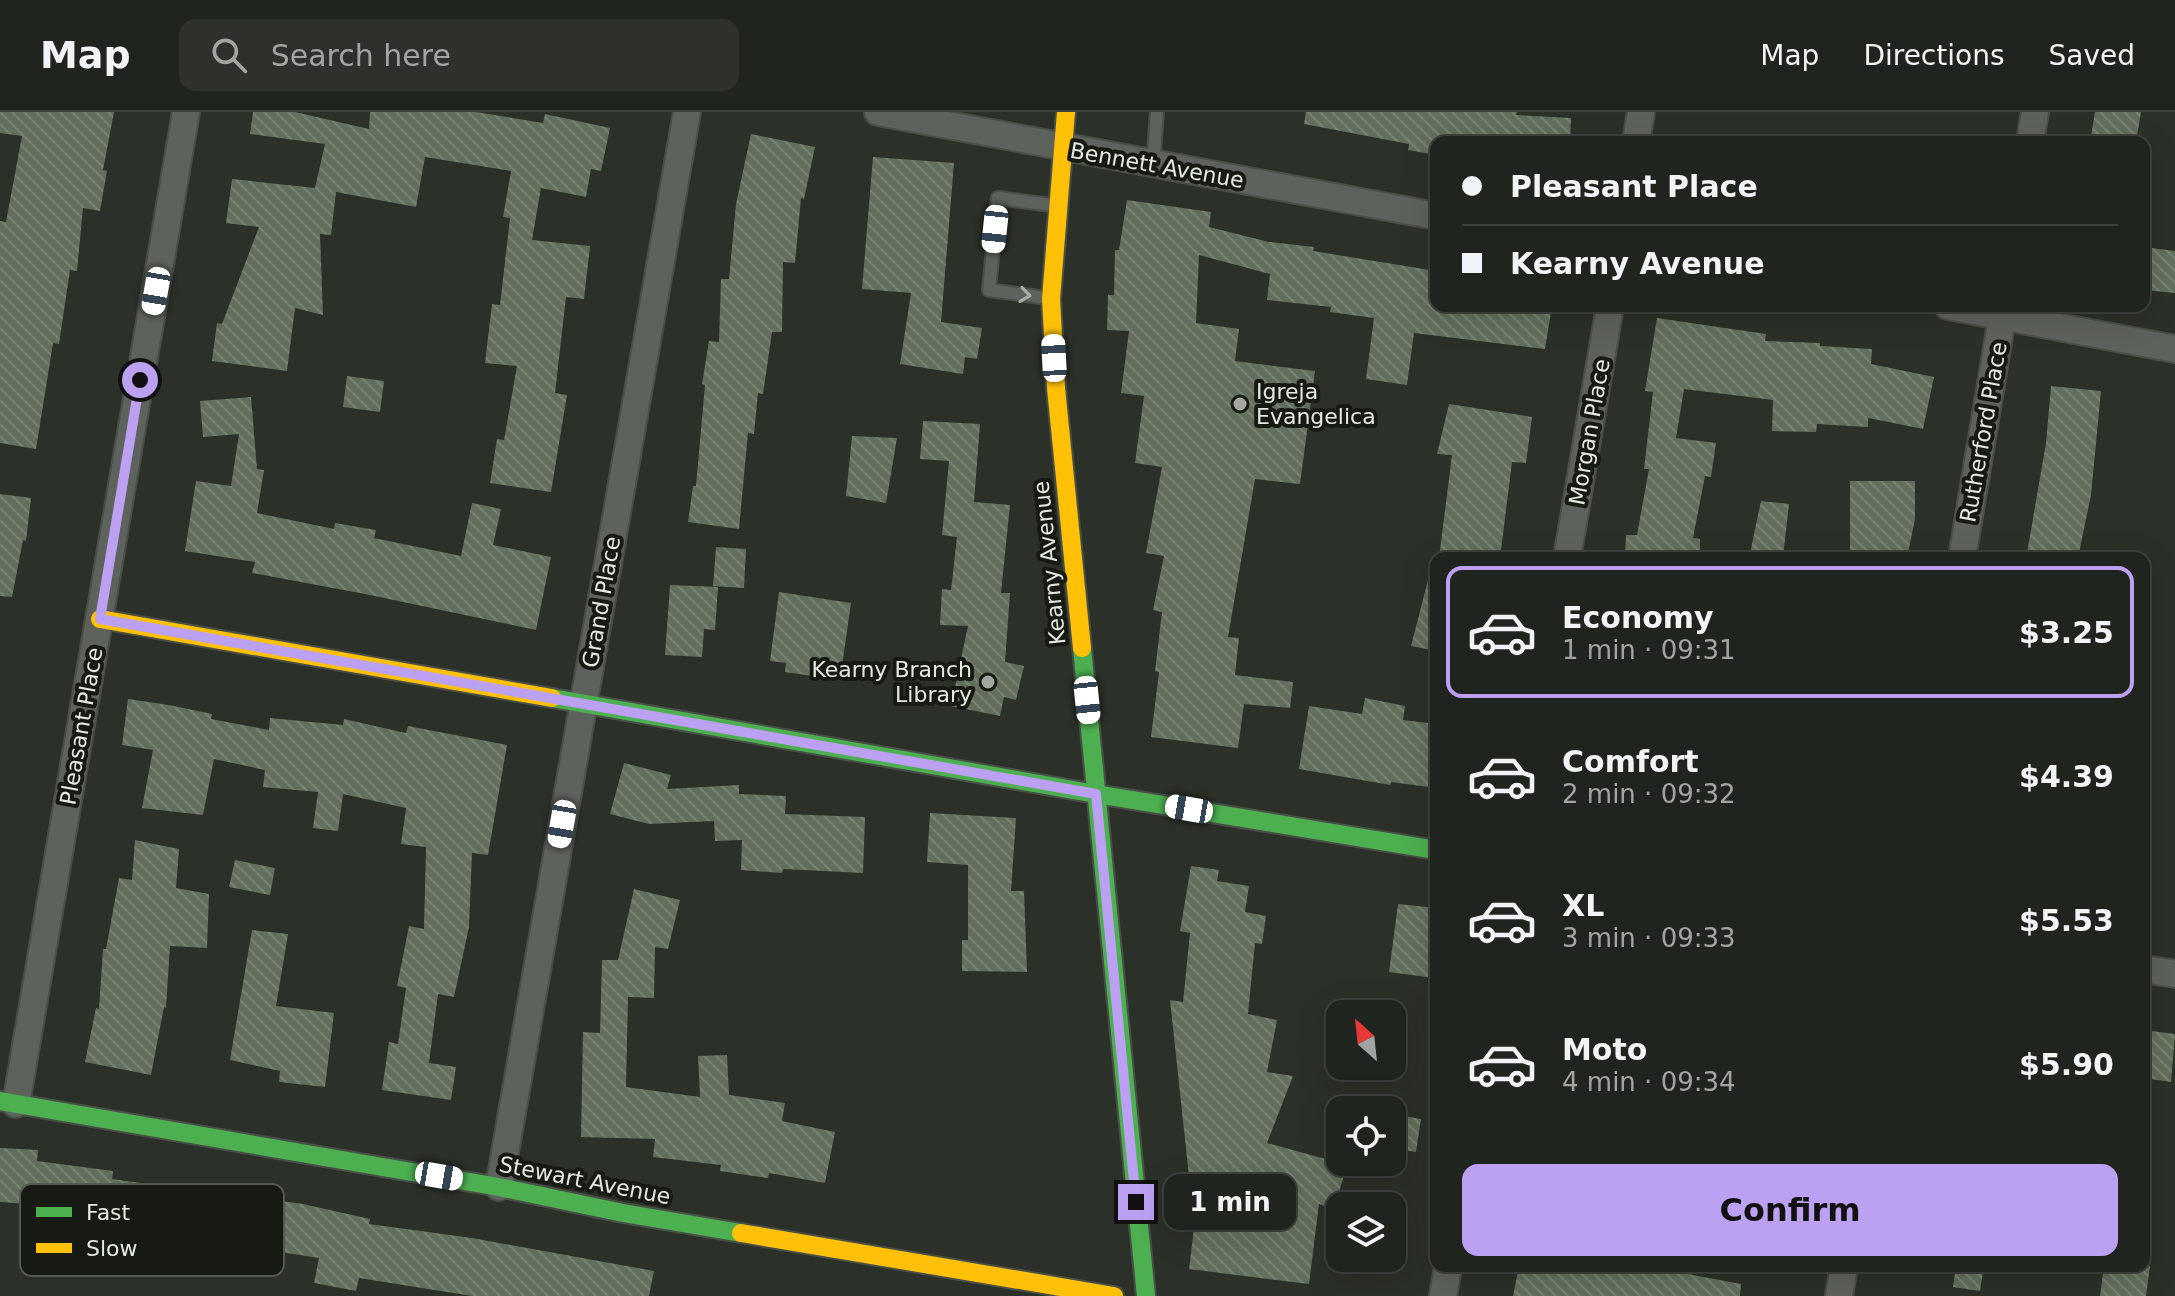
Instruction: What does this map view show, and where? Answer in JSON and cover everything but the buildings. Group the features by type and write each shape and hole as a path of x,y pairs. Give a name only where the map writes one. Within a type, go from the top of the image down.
{"street":[{"name":"Pleasant Place","path":"8,1102 100,619 186,112"},
{"name":"Grand Place","path":"499,1187 687,112"},
{"name":"Bennett Avenue","path":"878,112 1430,215"},
{"name":"Kearny Avenue","path":"1066,112 1051,299 1057,403 1146,1296"},
{"path":"1637,136 1641,112"},
{"path":"2031,136 2035,112"},
{"name":"Morgan Place","path":"1568,552 1609,312"},
{"name":"Rutherford Place","path":"1963,552 2003,312"},
{"path":"2008,312 2175,349"},
{"path":"100,619 1096,794 1430,849"},
{"path":"2150,970 2175,974"},
{"name":"Stewart Avenue","path":"8,1102 499,1187 623,1213 1114,1296"},
{"path":"1443,1296 1447,1272"},
{"path":"1839,1296 1843,1272"}],"lane":[{"path":"1153,165 1157,112"},
{"path":"1051,299 989,290 998,198 1059,206"}],"traffic: fast":[{"path":"1082,648 1146,1296"},
{"path":"552,698 1430,849"},
{"path":"0,1101 499,1187 741,1233"}],"traffic: slow":[{"path":"1066,112 1051,299 1056,388 1082,648"},
{"path":"100,619 552,698"},
{"path":"741,1233 1114,1296"}],"place":[{"name":"Igreja Evangelica","path":"1240,404"},
{"name":"Kearny Branch Library","path":"988,682"}],"route":[{"path":"140,380 100,619 1096,794 1136,1202"}]}
